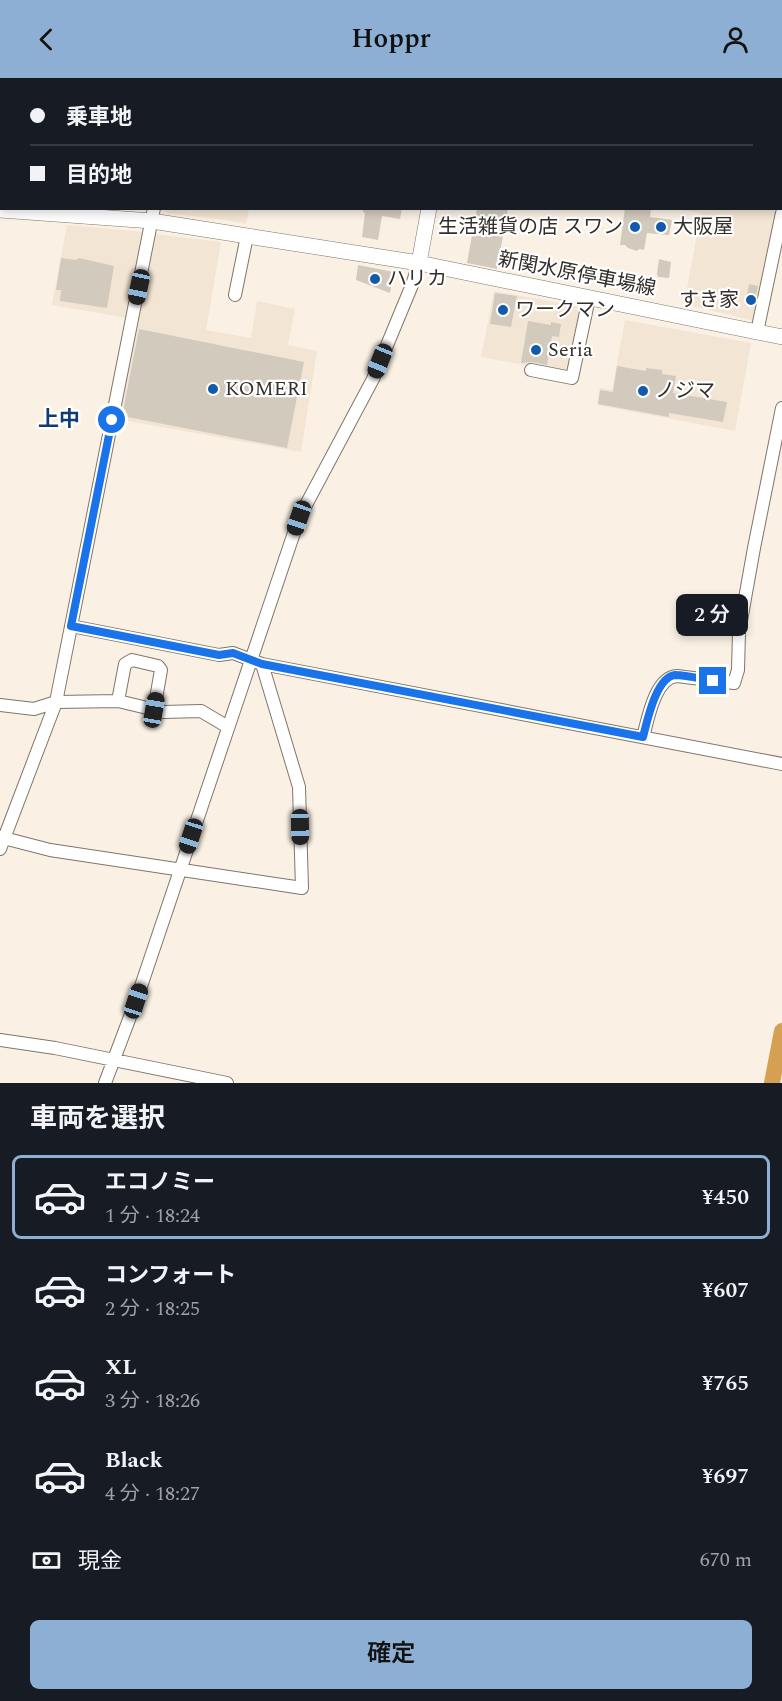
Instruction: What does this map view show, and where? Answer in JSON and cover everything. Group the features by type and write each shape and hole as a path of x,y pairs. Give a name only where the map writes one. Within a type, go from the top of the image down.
{"main road":[{"name":"新関水原停車場線","path":"0,210 153,214 247,236 419,263 782,337"},
{"path":"419,263 429,210"}],"street":[{"path":"757,332 782,213"},
{"path":"153,214 56,702 1,842 302,888 299,787 256,662"},
{"path":"235,295 247,236"},
{"path":"105,1083 136,1001 228,727 256,662 299,518 373,379 419,263"},
{"path":"531,370 572,378 589,298"},
{"path":"643,737 653,698 670,677 677,675 734,683 738,670 739,632 782,408"},
{"path":"71,626 219,655 233,653 256,662 782,764"},
{"path":"118,701 125,664 132,660 158,666 161,670 154,710"},
{"path":"0,705 34,709 56,702 118,701 174,714 201,711 228,727"},
{"path":"0,1040 55,1048 227,1083"}],"shaded area":[{"path":"164,210 249,210 246,224 167,213"},
{"path":"681,210 776,210 754,321 684,304 701,213"},
{"path":"67,225 144,232 127,318 52,305"},
{"path":"155,234 221,242 206,330 251,338 257,301 295,309 288,345 317,351 301,452 117,419"},
{"path":"494,291 581,307 568,373 481,357"},
{"path":"625,320 751,343 735,431 597,405 600,388 612,390"}],"building":[{"path":"363,210 402,210 400,219 382,216 378,240 362,237 365,213"},
{"path":"477,210 508,210 497,269 467,263"},
{"name":"生活雑貨の店 スワン","path":"625,210 651,210 650,217 672,220 669,235 647,233 644,250 637,251 620,245"},
{"path":"61,258 76,260 79,258 114,266 107,308 60,301 61,290 56,290"},
{"path":"659,259 671,262 669,278 658,277"},
{"name":"ハリカ","path":"358,265 394,272 390,293 356,280"},
{"name":"すき家","path":"749,284 758,286 754,306 745,305"},
{"name":"ワークマン","path":"495,293 517,296 511,327 490,324"},
{"name":"Seria","path":"528,321 551,325 551,322 561,324 559,337 552,336 547,365 532,362 521,363"},
{"name":"KOMERI","path":"139,329 304,362 287,448 122,416"},
{"name":"ノジマ","path":"617,366 646,371 646,368 662,370 662,374 676,376 673,393 727,402 723,422 669,413 669,417 598,404 600,390 613,392"}],"waterway":[{"path":"772,1083 782,1031"}],"place":[{"name":"生活雑貨の店 スワン","path":"635,227"},
{"name":"大阪屋","path":"661,227"},
{"name":"ハリカ","path":"375,279"},
{"name":"すき家","path":"751,300"},
{"name":"ワークマン","path":"503,310"},
{"name":"Seria","path":"536,350"},
{"name":"KOMERI","path":"213,389"},
{"name":"ノジマ","path":"643,391"}],"district":[{"name":"上中","path":"59,420"}],"route":[{"path":"112,420 71,626 219,655 233,653 262,664 643,737 653,698 670,677 677,675 713,681"}]}
